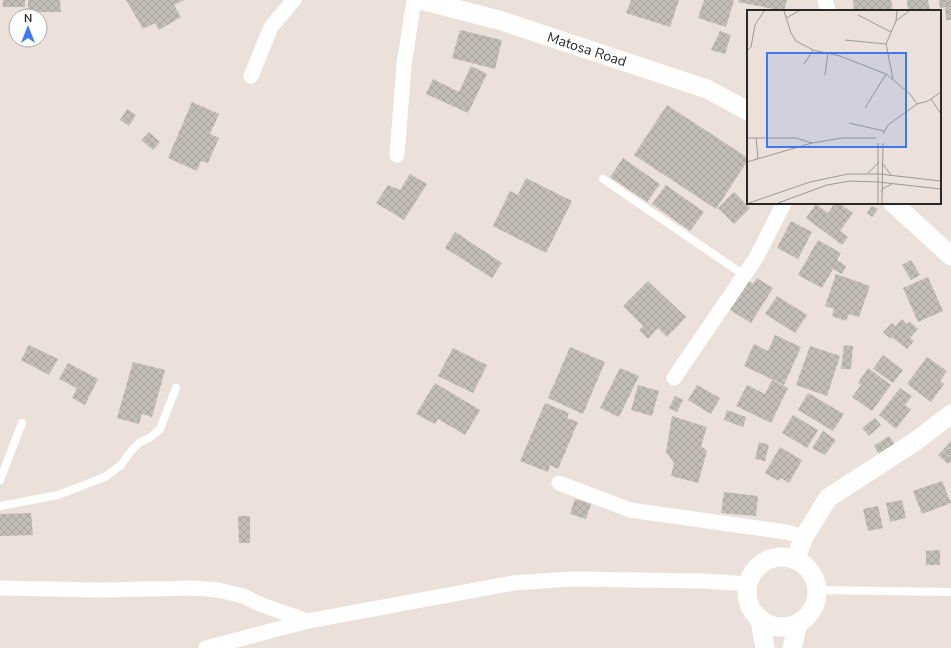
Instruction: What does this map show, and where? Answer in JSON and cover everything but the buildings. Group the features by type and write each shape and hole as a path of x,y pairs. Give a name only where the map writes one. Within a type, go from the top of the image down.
{"street":[{"path":"251,76 271,27 294,0"},
{"path":"397,155 404,65 414,0"},
{"name":"Matosa Road","path":"421,0 502,21 707,89 747,110"},
{"path":"825,0 828,10"},
{"path":"674,378 756,258 783,204"},
{"path":"894,204 951,256"},
{"path":"795,560 804,537 828,498 916,441 951,414"},
{"path":"559,483 630,510 786,532 804,537"},
{"path":"785,557 804,565 810,572 815,581 817,590 816,600 812,610 806,618 798,623 779,627 769,625 760,620 753,613 747,594 748,584 758,567 766,561 785,557"},
{"path":"206,648 231,644 308,621 514,583 571,579 704,581 748,584"},
{"path":"0,588 100,590 195,588 218,590 243,596 262,605 308,621"},
{"path":"760,620 764,648"},
{"path":"792,648 798,623"}],"lane":[{"path":"603,179 744,275"},
{"path":"0,506 58,495 105,477 121,465 139,443 151,437 160,430 176,388"},
{"path":"0,480 22,423"},
{"path":"817,590 951,592"}]}
